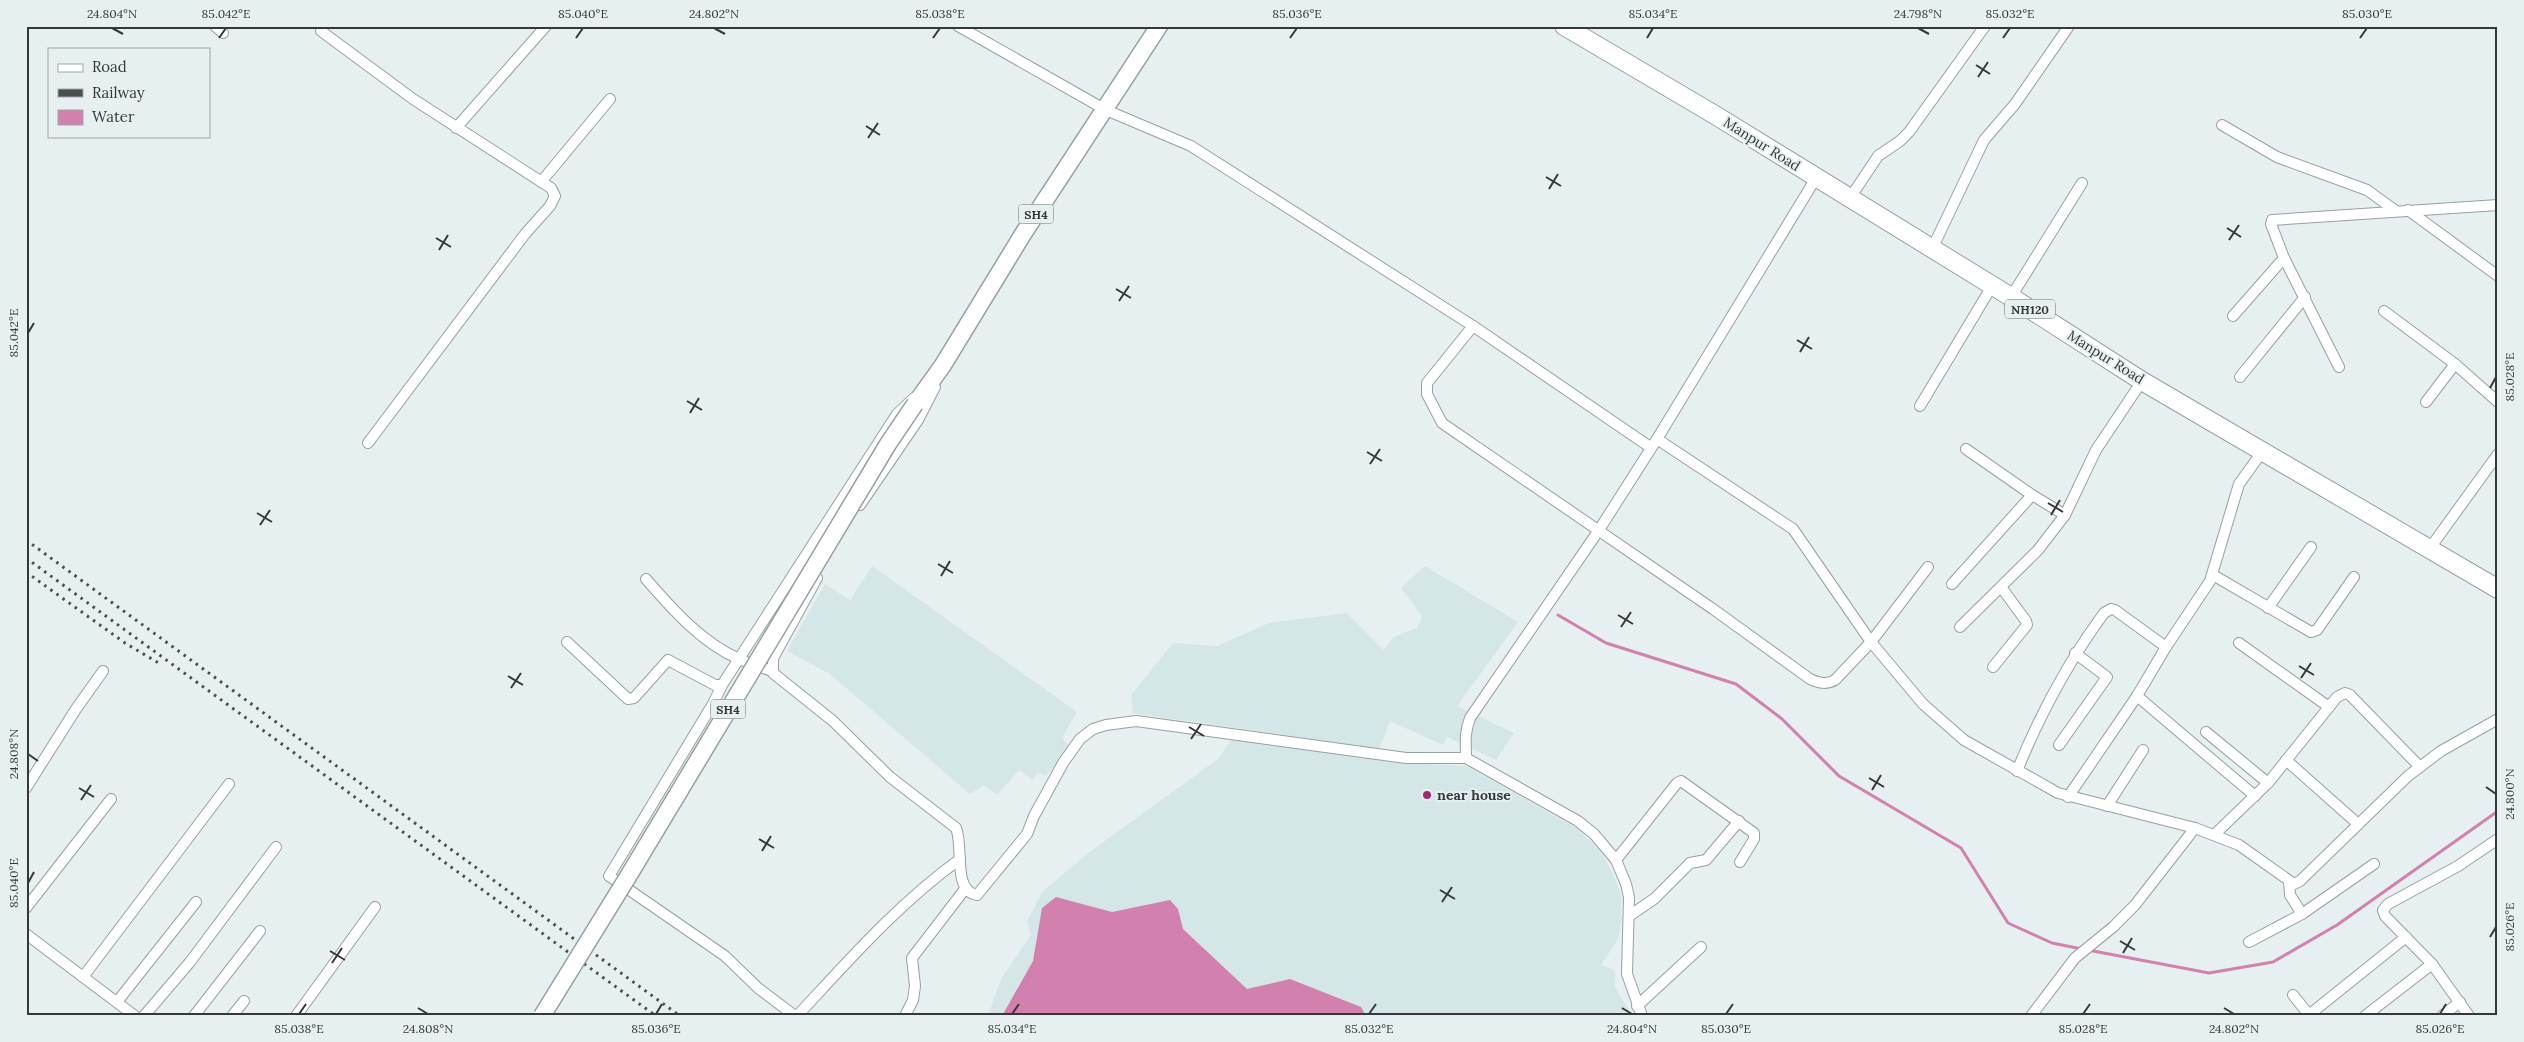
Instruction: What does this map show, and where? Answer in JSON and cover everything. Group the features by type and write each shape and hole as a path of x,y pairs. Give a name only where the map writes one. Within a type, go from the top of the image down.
{"highway":[{"name":"Manpur Road","path":"1564,26 1850,198 2011,297 2142,381 2262,452 2496,584"}],"main road":[{"name":"SH4","path":"542,1016 630,875 883,452 943,364 1022,234 1106,110 1159,26"}],"street":[{"path":"456,128 546,26"},
{"path":"958,26 1106,110 1191,146 1472,326 1650,447"},
{"path":"1850,198 1878,156 1900,141 1909,132 1984,26"},
{"path":"1932,249 1984,140 2015,104 2069,26"},
{"path":"321,32 413,99 555,193 553,202 521,240 368,443"},
{"path":"541,182 610,99"},
{"path":"2222,125 2277,158 2367,190 2396,211"},
{"path":"1466,758 1464,739 1470,718 1598,530 1657,438 1816,178"},
{"path":"2011,297 2082,183"},
{"path":"2339,367 2305,296 2284,258 2271,224 2274,219 2498,205"},
{"path":"2408,210 2498,276"},
{"path":"2233,316 2284,258"},
{"path":"1920,406 1992,286"},
{"path":"2240,377 2305,296"},
{"path":"2384,311 2455,364 2498,402"},
{"path":"1472,326 1427,383 1427,394 1442,423 1713,609 1810,679 1829,684 1835,680 1871,642 1928,567"},
{"path":"772,671 773,658 820,572 866,496 918,420 935,388 943,364"},
{"path":"2426,402 2455,364"},
{"path":"1960,627 2038,550 2065,514 2096,450 2142,381"},
{"path":"919,398 897,414 722,685 714,702 609,876 725,956 764,993 796,1016 894,913 926,884 960,859"},
{"path":"1657,438 1781,519 1792,529 1871,642 1923,704 1964,740 2017,771 2068,796 2195,828 2239,844 2294,884 2300,881 2420,767 2441,751 2498,719"},
{"path":"1966,449 2032,495 2065,514"},
{"path":"2068,796 2137,696 2166,646 2213,575 2239,484 2262,452"},
{"path":"2430,548 2498,454"},
{"path":"1952,584 2032,495"},
{"path":"2268,608 2311,547"},
{"path":"2213,575 2307,630 2315,631 2354,577"},
{"path":"646,579 690,626 739,659 772,671 833,721 890,777 952,824 958,833 962,881 965,889 977,895 1027,834 1034,816 1063,763 1080,739 1093,729 1106,725 1136,721 1406,758 1466,758 1578,821 1594,834 1616,860 1626,884 1630,916 1626,962 1630,986 1642,1016"},
{"path":"1993,667 2027,624 2001,587"},
{"path":"2017,771 2040,718 2075,653 2104,613 2111,609 2166,646"},
{"path":"567,642 628,699 636,696 668,660 715,685 722,685"},
{"path":"2238,644 2330,707"},
{"path":"2059,745 2107,677 2075,653"},
{"path":"26,788 76,709 103,671"},
{"path":"2214,835 2268,783 2341,695 2350,695 2420,767"},
{"path":"2137,696 2255,796"},
{"path":"2206,732 2268,783"},
{"path":"2107,806 2143,750"},
{"path":"2286,760 2358,824"},
{"path":"1616,860 1677,783 1682,781 1755,834 1740,862"},
{"path":"83,976 229,784"},
{"path":"26,908 110,799"},
{"path":"1630,916 1654,899 1690,863 1706,860 1739,821"},
{"path":"2031,1016 2075,958 2113,927 2135,905 2195,828"},
{"path":"2469,1016 2432,964 2385,916 2383,910 2388,904 2458,866 2498,840"},
{"path":"144,1016 190,962 276,847"},
{"path":"2249,942 2302,914 2374,864"},
{"path":"2289,882 2290,895 2302,914"},
{"path":"905,1016 912,1000 915,986 912,958 965,889"},
{"path":"117,1002 196,902"},
{"path":"296,1016 374,907"},
{"path":"194,1016 260,931"},
{"path":"26,934 135,1016"},
{"path":"2293,996 2310,1015 2406,938"},
{"path":"1637,1006 1701,947"},
{"path":"2365,1016 2432,964"},
{"path":"232,1016 244,1001"},
{"path":"2442,1016 2460,1002"}],"shaded area":[{"path":"872,566 1077,712 1062,738 1071,747 1046,776 1037,773 1033,780 1019,770 997,795 984,785 970,794 830,674 787,651 825,584 850,600"},
{"path":"1425,566 1518,622 1457,706 1514,733 1496,760 1447,737 1443,745 1390,721 1379,749 1133,713 1131,695 1173,643 1217,646 1269,623 1347,613 1383,650 1394,637 1417,628 1422,616 1401,588"},
{"path":"1232,739 1404,763 1466,766 1578,829 1600,851 1611,870 1621,895 1621,923 1618,939 1601,965 1615,971 1615,987 1632,1016 988,1016 1001,979 1031,935 1027,921 1043,891 1091,851 1218,759"}],"water":[{"path":"1056,897 1112,912 1170,900 1178,909 1183,929 1247,989 1290,979 1361,1007 1366,1016 1002,1016 1033,961 1042,908"}],"waterway":[{"path":"1558,615 1606,643 1736,684 1782,719 1839,776 1961,848 2008,923 2052,943 2082,949"},
{"path":"2088,950 2209,973 2273,962 2337,925 2498,811"}],"railway":[{"path":"26,540 680,1016"},
{"path":"26,558 656,1016"},
{"path":"26,572 125,643 162,665"}],"place":[{"name":"near house","path":"1427,795"}]}
